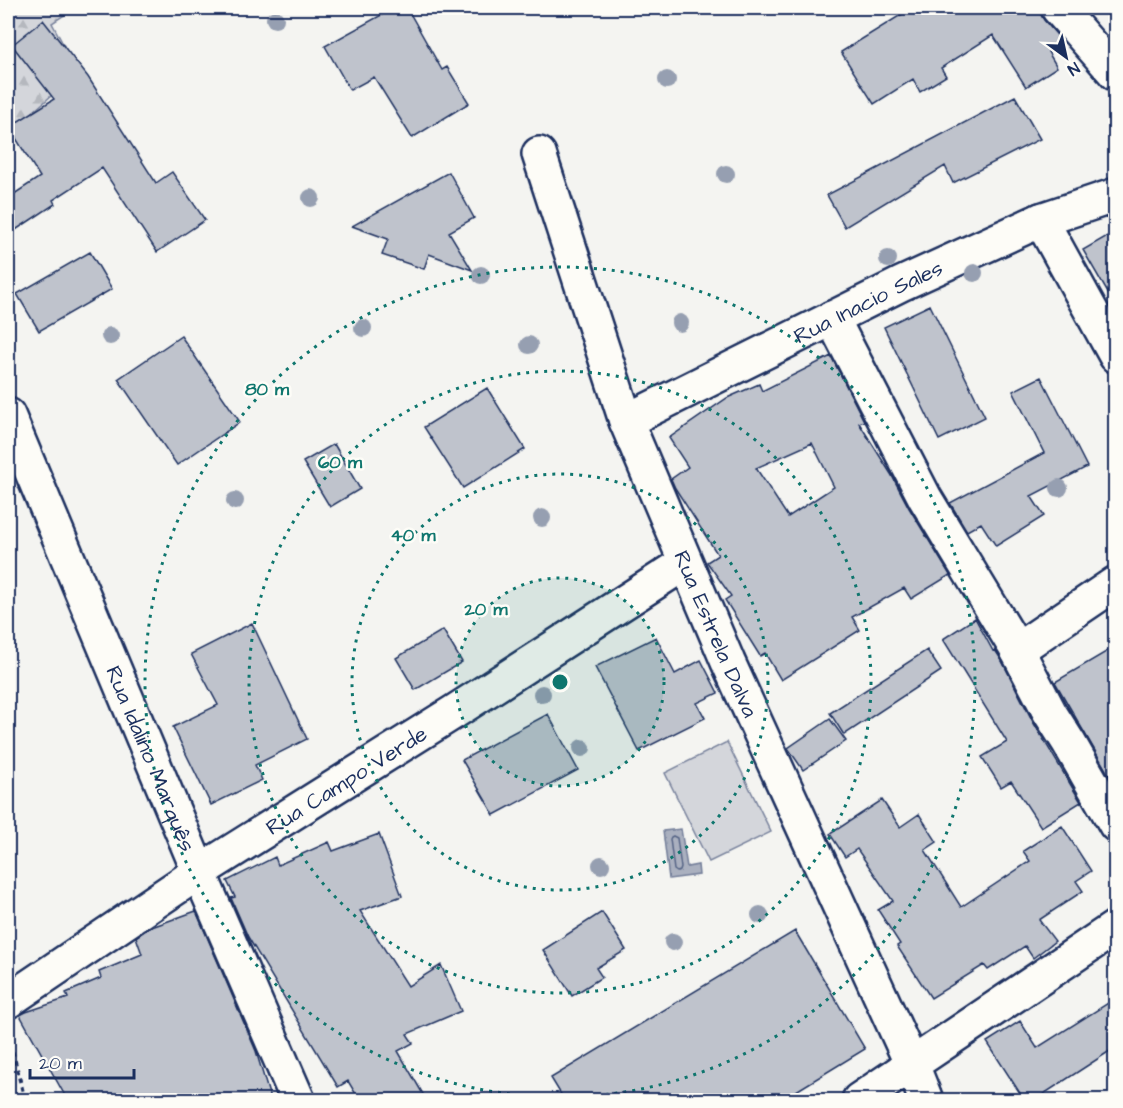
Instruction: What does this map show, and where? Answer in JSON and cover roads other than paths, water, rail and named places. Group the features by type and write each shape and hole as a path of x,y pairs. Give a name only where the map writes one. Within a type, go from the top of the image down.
{"street":[{"path":"1058,8 1116,74"},
{"name":"Rua Estrela Dalva","path":"539,154 626,421 728,663 912,1065 926,1101"},
{"name":"Rua Inacio Sales","path":"626,421 901,284 1041,220 1116,195"},
{"path":"1041,220 1116,356"},
{"path":"832,318 925,498 1017,650 1050,714 1116,825"},
{"name":"Rua Idalino Marquês","path":"8,415 199,872 298,1101"},
{"name":"Rua Campo Verde","path":"8,1001 199,872 464,706 685,563"},
{"path":"1017,650 1116,584"},
{"path":"859,1101 1116,927"}],"water":[{"path":"681,829 687,867 698,865 699,875 669,879 663,831"}]}
